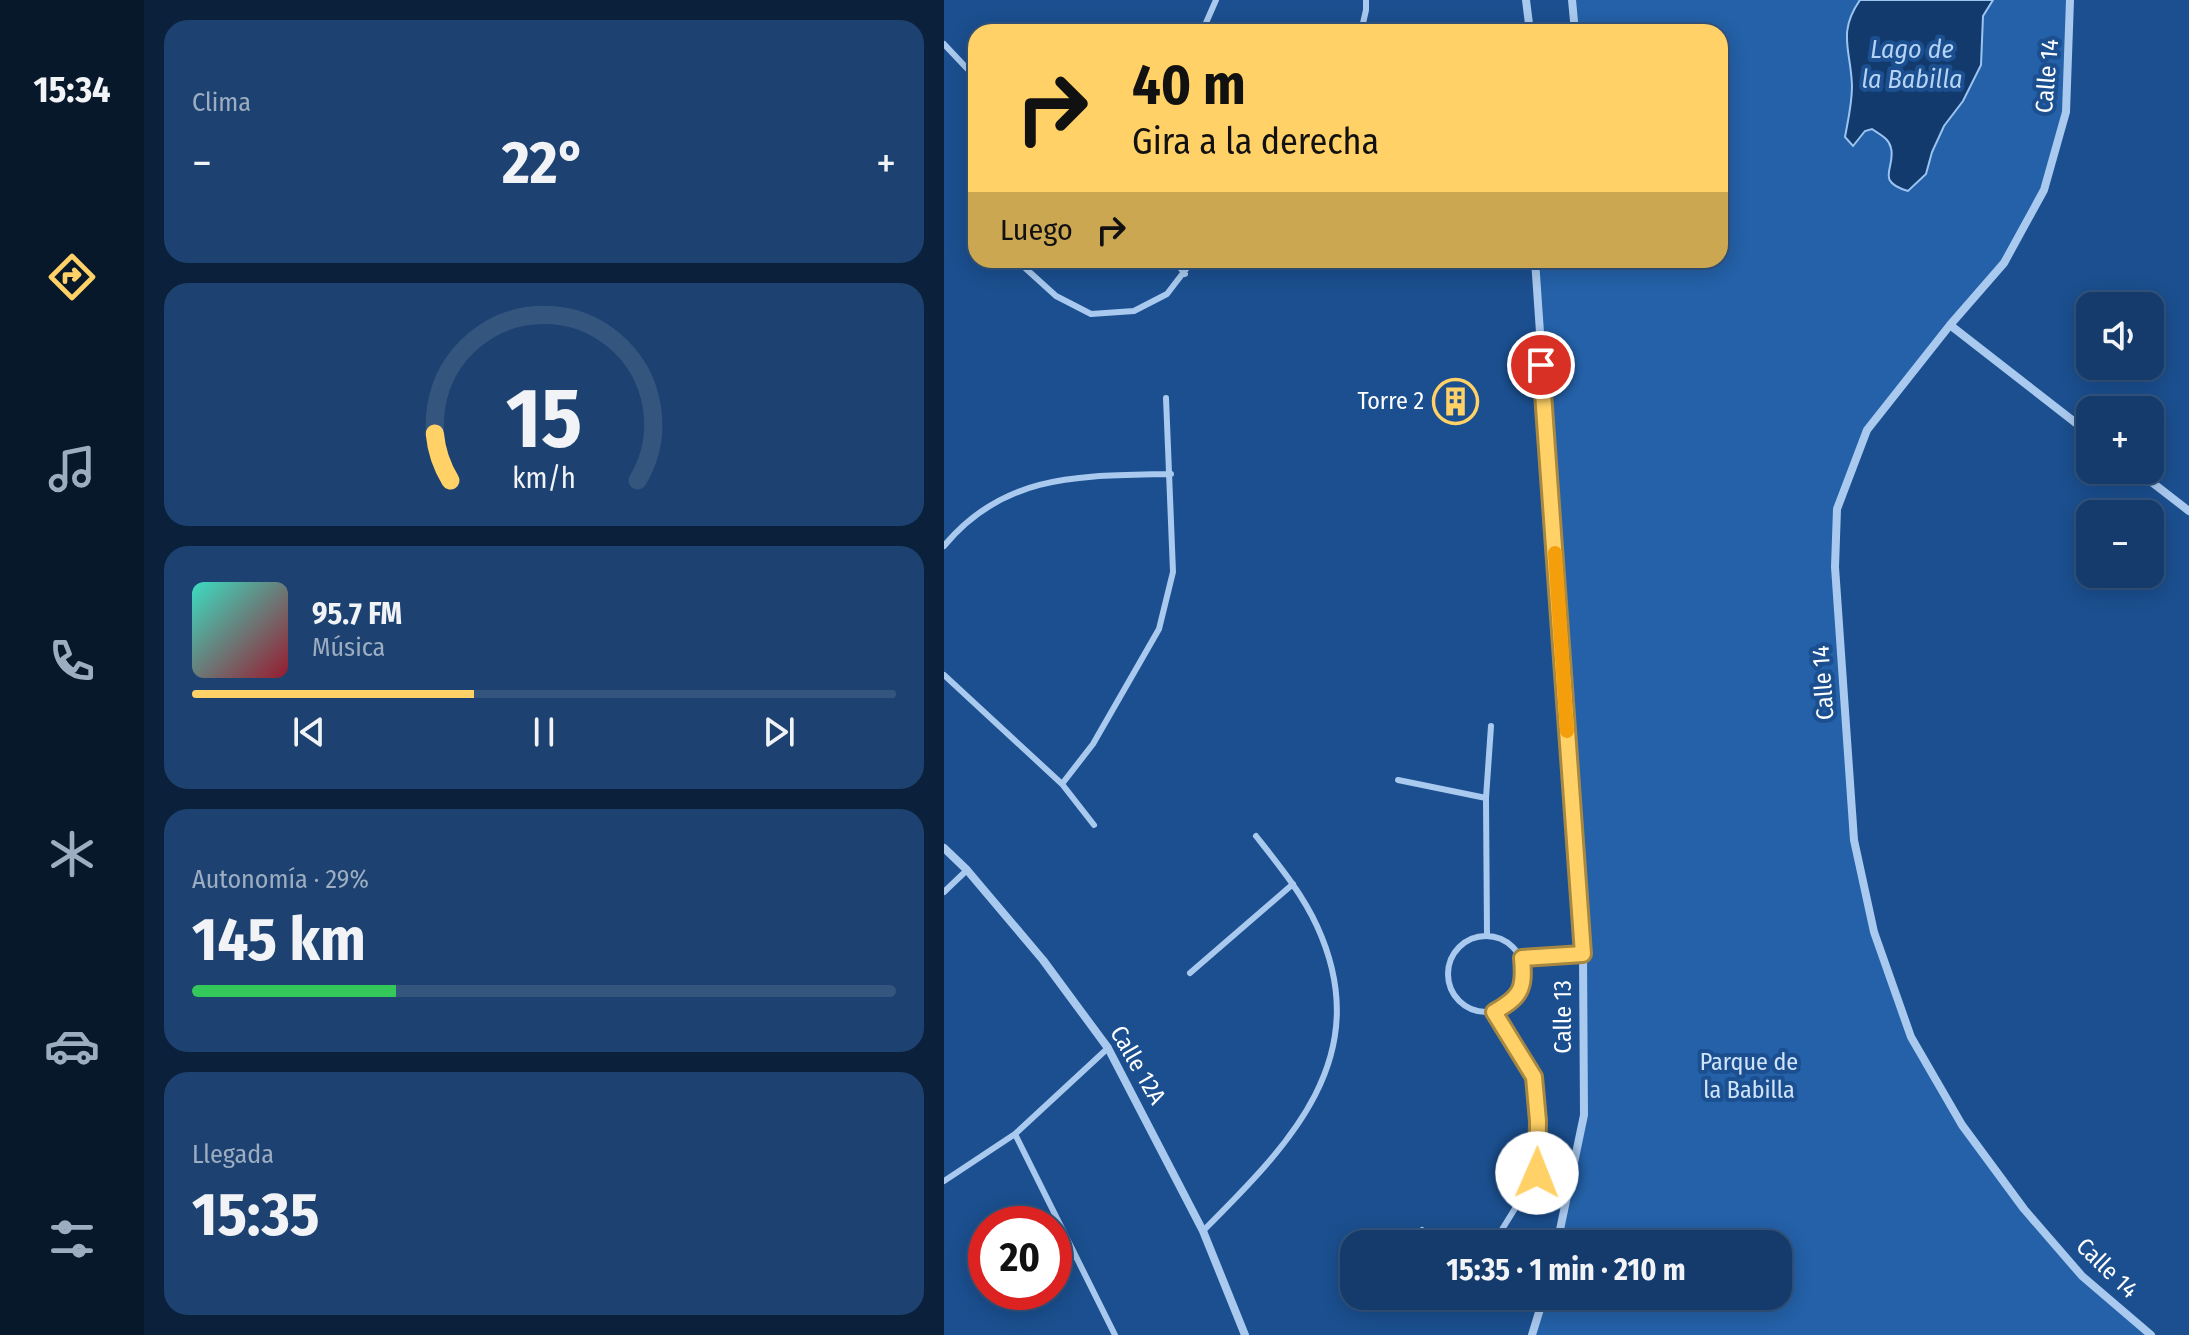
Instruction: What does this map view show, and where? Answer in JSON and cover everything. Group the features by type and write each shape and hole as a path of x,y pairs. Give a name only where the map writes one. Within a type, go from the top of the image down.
{"street":[{"path":"1526,0 1529,24"},
{"path":"1572,0 1574,24"},
{"name":"Calle 14","path":"2070,0 2066,112 2044,190 2004,263 1950,325 1867,430 1837,509 1835,567 1854,840 1874,932 1911,1037 1962,1125 2024,1209 2082,1276 2151,1335"},
{"name":"Calle 13","path":"1536,268 1583,954 1584,1115 1560,1230"},
{"path":"1950,325 2076,423"},
{"path":"2154,484 2189,511"},
{"name":"Calle 12A","path":"944,848 967,870 1043,960 1108,1048 1203,1231 1245,1335"},
{"path":"1532,1335 1540,1310"}],"lane":[{"path":"1206,24 1216,0"},
{"path":"1363,24 1366,0"},
{"path":"944,44 968,70"},
{"path":"1025,268 1056,296 1091,314 1134,311 1167,294 1188,268"},
{"path":"1180,268 1185,274"},
{"path":"1062,784 1093,744 1159,629 1173,572 1166,398"},
{"path":"944,546 959,529 1002,497 1041,483 1079,476 1171,474"},
{"path":"944,675 1062,784 1094,825"},
{"path":"1487,936 1486,798 1491,726"},
{"path":"1398,780 1486,798"},
{"path":"1203,1231 1256,1176 1308,1112 1328,1070 1337,1024 1337,985 1317,926 1293,884 1256,836"},
{"path":"944,892 967,870"},
{"path":"1190,973 1293,884"},
{"path":"1487,936 1507,942 1522,958 1524,981 1514,1001 1494,1012 1476,1012 1459,1003 1449,988 1447,969 1454,952 1469,940 1487,936"},
{"path":"1522,958 1583,954"},
{"path":"1494,1012 1534,1077 1538,1121 1537,1173 1502,1230"},
{"path":"944,1181 1015,1134 1108,1048"},
{"path":"1015,1134 1114,1333 1103,1335"}],"green space":[{"name":"Parque de la Babilla","path":"1572,0 2070,0 2066,112 2044,190 2004,263 1867,430 1837,509 1835,567 1854,840 1874,933 1911,1037 1962,1125 2082,1276 2151,1335 1532,1335 1540,1310 1792,1310 1792,1230 1560,1230 1584,1115 1583,954 1536,268 1728,268 1728,24 1574,24"}],"water":[{"name":"Lago de la Babilla","path":"1860,0 1993,0 1983,16 1981,65 1963,101 1944,126 1926,174 1908,191 1892,183 1889,178 1891,148 1883,137 1872,129 1865,131 1853,146 1845,137 1852,86 1847,32"}],"slow traffic":[{"path":"1555,553 1567,731"}],"place":[{"name":"Torre 2","path":"1455,401"}],"route":[{"path":"1537,1173 1538,1121 1534,1077 1494,1012 1514,1001 1524,981 1522,958 1583,954 1541,365"}]}
